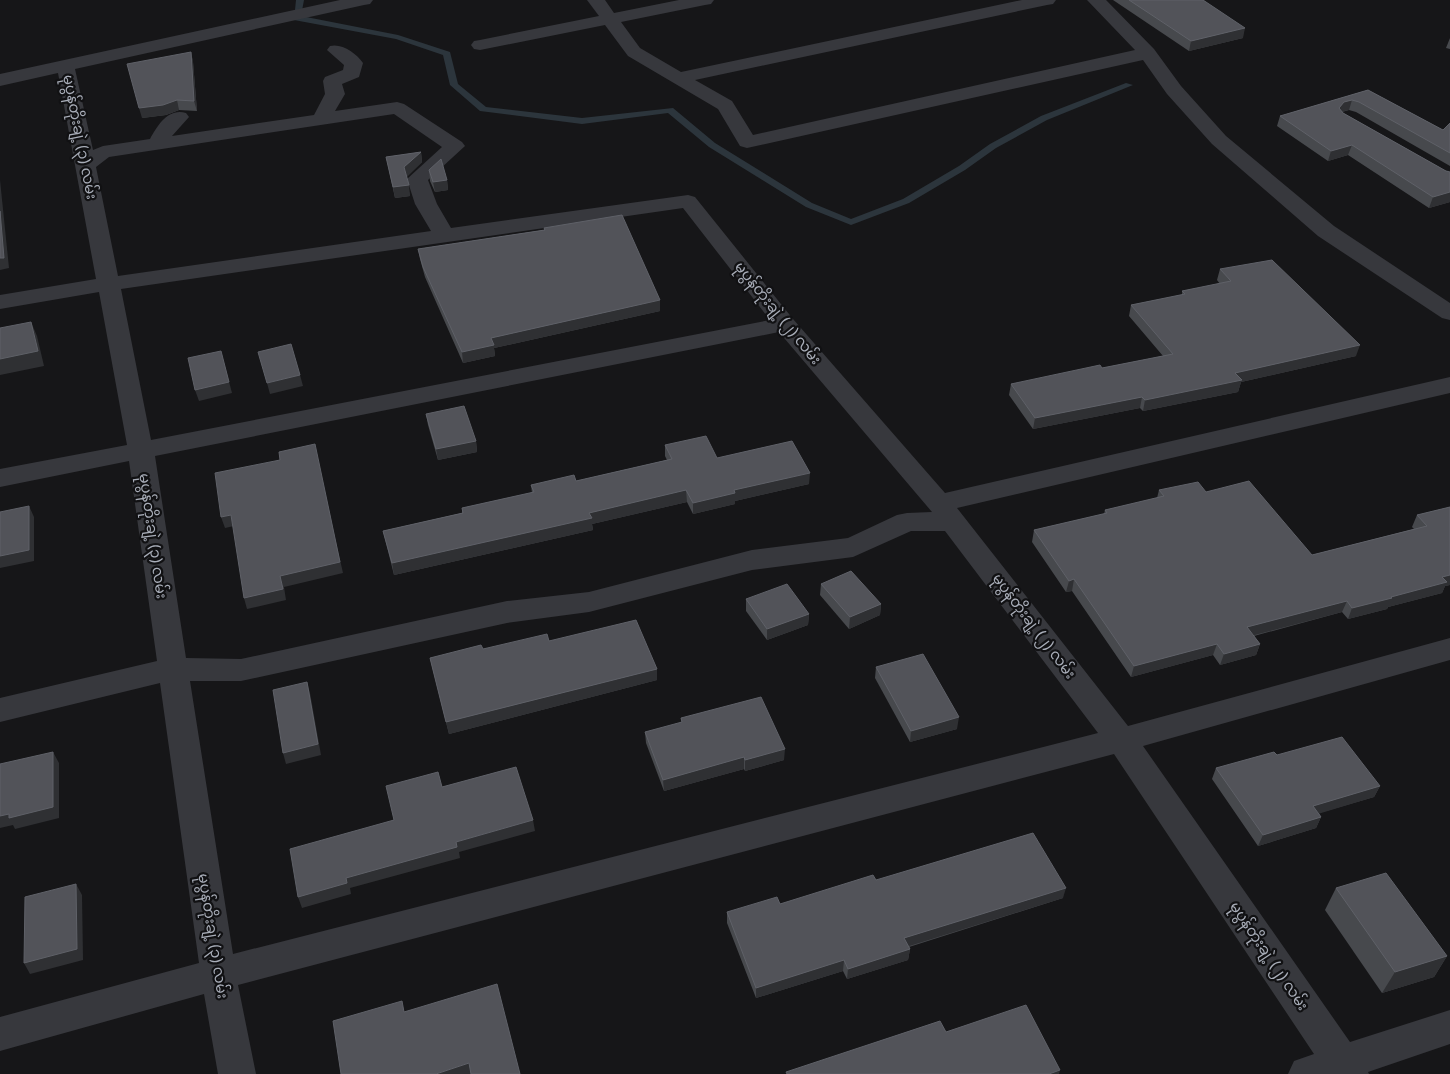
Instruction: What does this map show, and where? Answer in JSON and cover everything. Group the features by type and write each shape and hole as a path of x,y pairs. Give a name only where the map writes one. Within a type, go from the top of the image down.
{"street":[{"path":"65,66 364,0"},
{"path":"596,0 608,19 634,52 725,105 747,142 1148,53"},
{"path":"480,45 705,0"},
{"path":"677,78 1047,0"},
{"path":"1096,0 1148,53 1174,90 1219,140 1326,231 1449,313"},
{"path":"321,119 335,94 332,81 352,73 354,63 336,50"},
{"name":"မုပွန်တိုးချဲ့ (၃) လမ်း","path":"0,80 65,66 141,452 218,974 237,1074"},
{"path":"0,302 108,284 444,236 426,204 417,179 455,146 397,108 103,152 86,165"},
{"path":"157,144 166,128 179,117"},
{"name":"မုပွန်တိုးချဲ့ (၂) လမ်း","path":"444,236 688,201 785,324 946,512 1121,740 1346,1068"},
{"path":"0,478 141,452 785,324"},
{"path":"0,710 172,669 241,670 507,612 589,602 752,560 853,547 907,522 1450,385"},
{"path":"0,1034 218,974 1121,740 1450,649"},
{"path":"1307,1074 1346,1068 1450,1026"}],"building":[{"path":"1129,0 1203,0 1245,28 1191,41"},
{"path":"191,52 194,101 177,100 163,105 139,108 127,64"},
{"path":"1368,90 1443,130 1450,123 1450,153 1359,102 1352,100 1344,102 1339,108 1343,113 1450,172 1450,192 1433,197 1352,145 1331,151 1280,116"},
{"path":"421,152 404,167 409,185 393,187 386,157"},
{"path":"441,159 447,180 433,182 429,170"},
{"path":"0,211 4,258 0,258"},
{"path":"622,215 660,300 491,338 494,345 462,352 423,267 418,249 545,230 544,228"},
{"path":"1272,260 1360,345 1235,373 1242,380 1145,400 1142,397 1035,418 1011,384 1100,365 1102,368 1173,354 1131,305 1185,294 1182,291 1231,281 1220,269"},
{"path":"31,322 38,351 0,359 0,328"},
{"path":"291,344 300,375 267,383 258,352"},
{"path":"221,351 229,382 195,390 188,358"},
{"path":"464,406 476,441 436,449 426,414"},
{"path":"706,436 717,458 792,441 810,473 734,490 735,493 693,503 686,490 589,513 592,518 392,563 383,531 463,513 462,508 534,492 531,485 574,475 576,481 672,459 665,445"},
{"path":"315,444 340,562 280,576 283,589 244,598 231,515 221,517 215,473 280,460 279,452"},
{"path":"1249,481 1312,555 1427,526 1417,515 1450,507 1450,575 1442,577 1447,582 1352,608 1347,601 1247,627 1260,644 1224,654 1217,644 1134,666 1074,579 1069,581 1034,530 1107,513 1105,510 1164,496 1159,490 1198,482 1206,492"},
{"path":"29,506 29,550 0,556 0,512"},
{"path":"851,571 881,604 850,617 821,584"},
{"path":"787,584 809,614 767,629 746,599"},
{"path":"636,620 657,669 446,722 430,658 481,645 483,649 547,634 549,641"},
{"path":"923,654 959,717 911,731 876,667"},
{"path":"307,682 318,744 283,753 273,690"},
{"path":"761,697 785,749 745,760 744,757 663,780 645,732 682,722 681,718"},
{"path":"1342,737 1380,786 1313,806 1321,817 1263,835 1216,768 1274,752 1277,755"},
{"path":"53,752 53,807 9,818 9,814 0,816 0,764"},
{"path":"516,767 533,820 456,842 457,847 346,878 347,883 298,897 290,849 394,820 386,786 438,772 442,787"},
{"path":"1033,833 1066,888 904,938 910,949 848,969 844,960 756,988 727,912 777,897 780,904 873,875 876,880"},
{"path":"1386,873 1447,956 1395,972 1336,888"},
{"path":"76,884 77,949 24,963 25,897"},
{"path":"497,984 520,1074 471,1074 469,1063 436,1074 341,1074 333,1021 402,1001 404,1012"},
{"path":"1026,1005 1060,1070 1049,1074 787,1074 786,1072 940,1021 946,1032"}],"waterway":[{"path":"300,0 297,18 398,37 447,54 454,85 483,109 582,121 670,110 712,145 809,205 851,222 906,201 962,168 993,146 1044,118 1129,85"}]}
